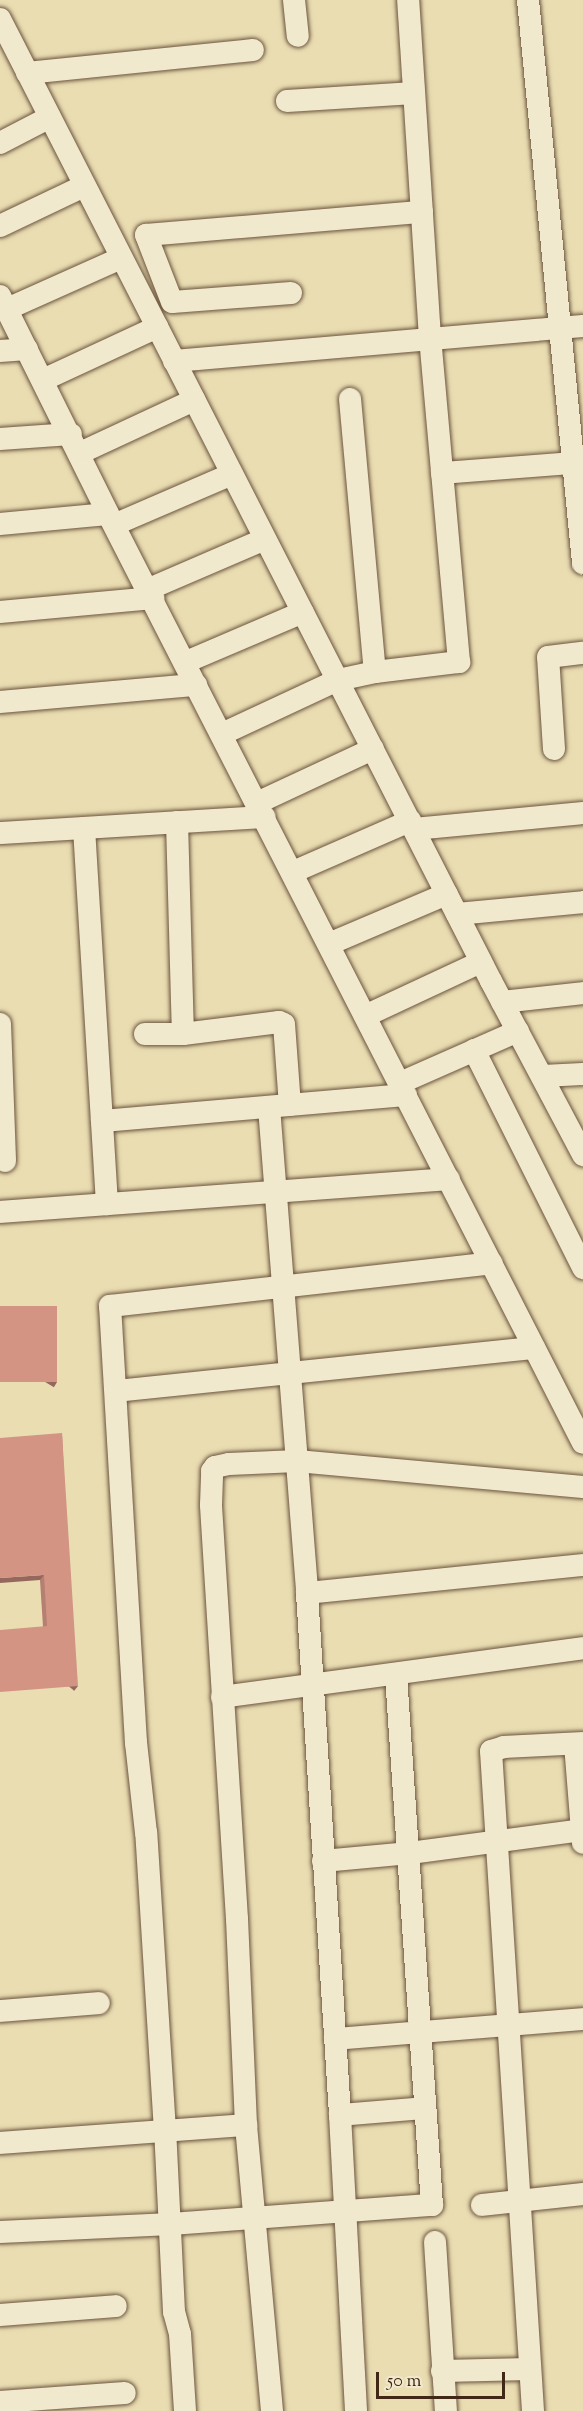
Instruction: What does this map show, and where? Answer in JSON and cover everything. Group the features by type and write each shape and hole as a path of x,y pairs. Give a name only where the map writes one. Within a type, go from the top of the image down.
{"street":[{"path":"294,0 298,36"},
{"path":"222,734 338,680 375,672 459,662 430,338 408,0"},
{"path":"528,0 583,563"},
{"path":"0,19 7,52 27,73 50,117 502,1002 583,1155"},
{"path":"27,73 253,50"},
{"path":"287,101 414,93"},
{"path":"0,142 50,117"},
{"path":"0,226 84,186"},
{"path":"291,293 172,302 146,235 422,212"},
{"path":"121,258 4,303 583,1443"},
{"path":"174,361 583,326"},
{"path":"43,380 157,327"},
{"path":"0,351 27,349"},
{"path":"350,399 375,672"},
{"path":"0,439 75,443 194,400"},
{"path":"442,473 573,463"},
{"path":"0,524 112,519 232,474"},
{"path":"0,612 151,594 265,539"},
{"path":"186,662 303,612"},
{"path":"554,749 548,657 583,653"},
{"path":"0,702 196,685"},
{"path":"0,833 177,822 261,810 373,749"},
{"path":"293,872 412,825 583,813"},
{"path":"177,822 183,1034"},
{"path":"84,828 106,1204"},
{"path":"329,944 447,894"},
{"path":"457,914 583,902"},
{"path":"365,1016 482,962"},
{"path":"502,1002 583,993"},
{"path":"145,1034 183,1034 279,1022 284,1024 276,1192 307,1593 346,2211 356,2411"},
{"path":"0,1024 5,1161"},
{"path":"102,1121 279,1106 403,1089 474,1050 518,1031"},
{"path":"474,1050 583,1268"},
{"path":"543,1076 583,1074"},
{"path":"0,1212 449,1179"},
{"path":"185,2411 180,2334 174,2312 171,2224 146,1833 136,1743 110,1306 492,1263"},
{"path":"116,1391 534,1348"},
{"path":"272,2411 246,2125 212,1471 215,1467 229,1464 297,1461 583,1486"},
{"path":"307,1593 583,1565"},
{"path":"222,1698 583,1648"},
{"path":"0,2232 171,2224 432,2205 410,1853 396,1675"},
{"path":"323,1861 410,1853 495,1841 583,1834 579,1743 504,1747 491,1751 495,1841 533,2411"},
{"path":"0,2011 99,2003"},
{"path":"335,2039 583,2019"},
{"path":"340,2115 425,2108"},
{"path":"0,2143 246,2125"},
{"path":"482,2205 583,2194"},
{"path":"435,2242 446,2411"},
{"path":"0,2315 116,2306"},
{"path":"442,2371 530,2369"},
{"path":"0,2402 125,2393"}],"building":[{"path":"0,1306 57,1306 57,1382 0,1382"},
{"path":"62,1433 78,1686 0,1692 0,1630 47,1626 44,1575 0,1578 0,1438"}]}
